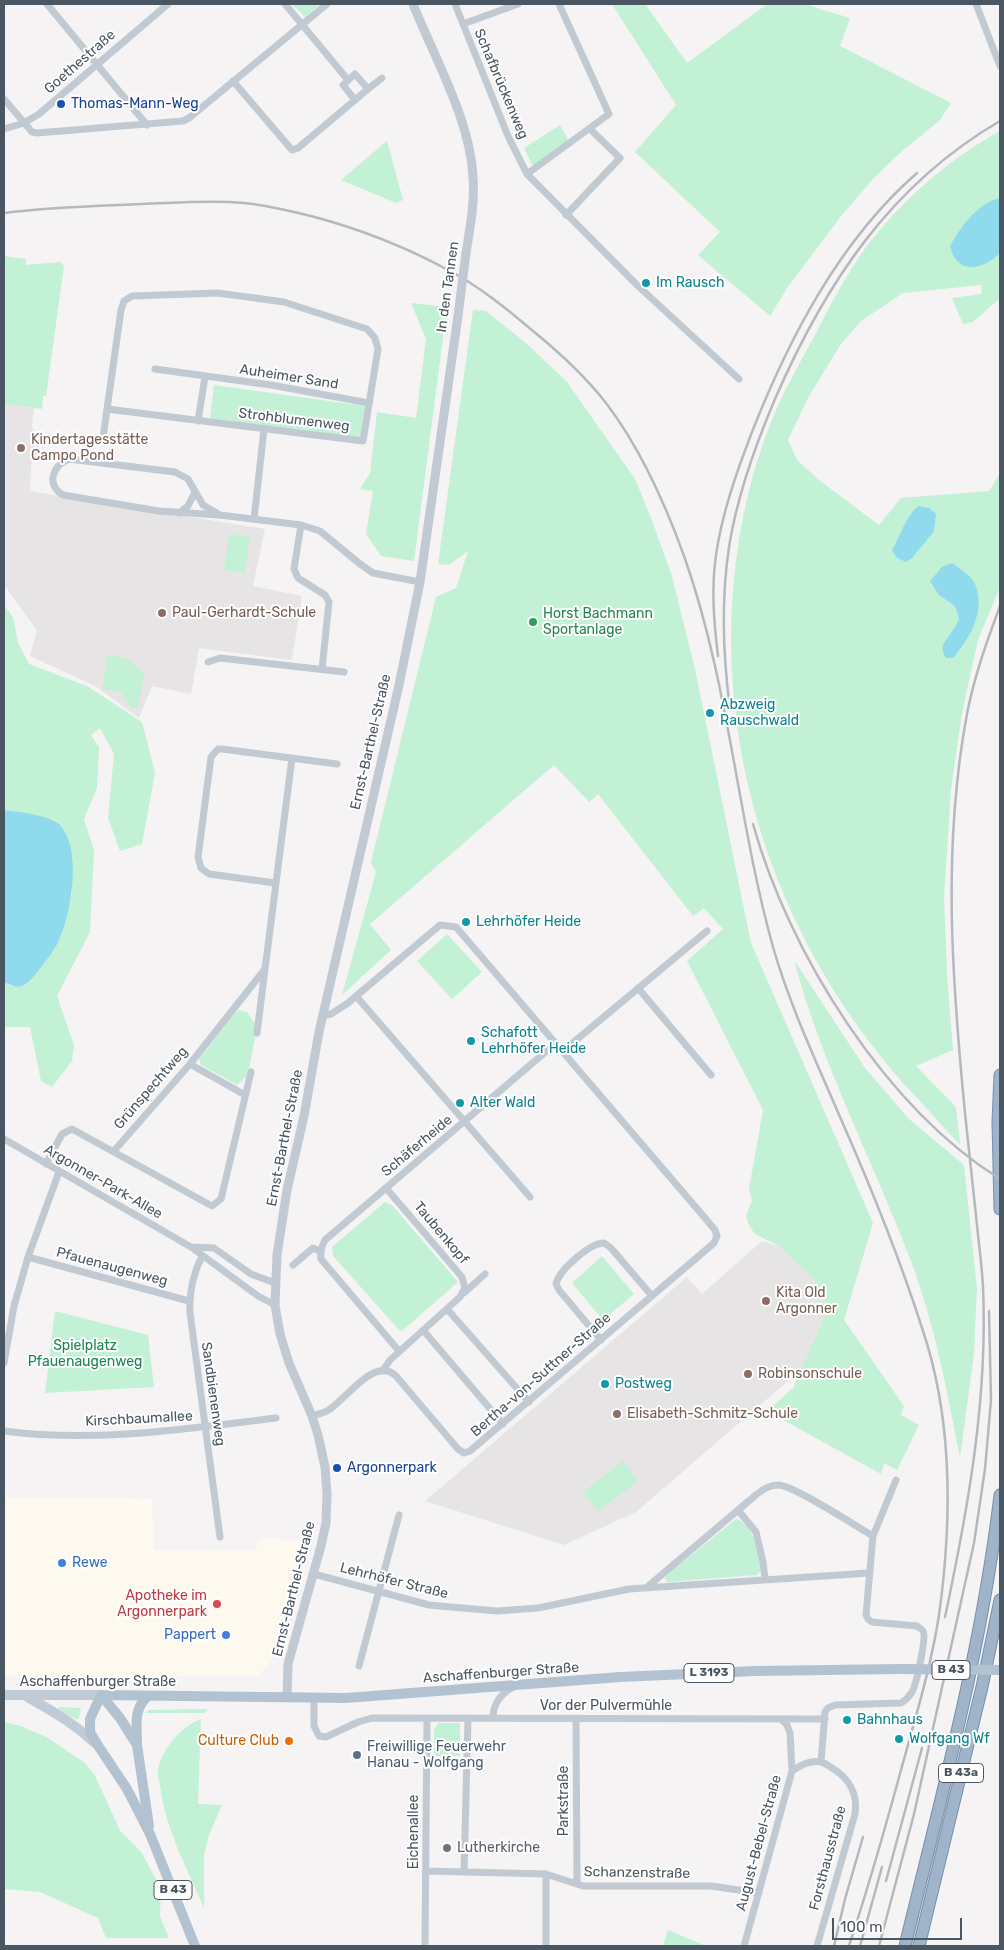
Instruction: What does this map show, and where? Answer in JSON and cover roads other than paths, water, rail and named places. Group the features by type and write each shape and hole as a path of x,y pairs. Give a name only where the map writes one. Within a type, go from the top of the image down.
{"highway":[{"path":"1000,1075 998,1122 1000,1209"},
{"name":"B 43a","path":"905,1946 980,1625 994,1546 1000,1495"},
{"name":"B 43a","path":"919,1946 982,1687 1000,1600"}],"main road":[{"name":"Aschaffenburger Straße","path":"4,1694 314,1698 372,1696 620,1677 736,1672 901,1669 1000,1670"},
{"path":"23,1695 56,1712 97,1744"},
{"name":"B 43","path":"137,1745 120,1718 101,1696 89,1725 97,1744 127,1789 150,1834 195,1946"},
{"name":"B 43","path":"148,1696 140,1704 136,1715 137,1745 150,1834"}],"street":[{"path":"46,4 147,125"},
{"name":"Goethestraße","path":"4,129 24,123 48,106 167,4"},
{"path":"285,4 348,80"},
{"path":"4,98 32,132 37,134 183,121 327,4"},
{"name":"In den Tannen","path":"414,4 456,107 468,142 473,177 471,218 420,582"},
{"name":"Schafbrückenweg","path":"455,4 508,136 527,174"},
{"path":"463,24 518,4"},
{"path":"559,4 610,114 527,174 637,285 740,380"},
{"path":"976,4 1000,66"},
{"path":"355,100 343,85 355,74 368,89"},
{"path":"233,81 292,150 298,148 382,78"},
{"path":"566,215 620,158 590,129"},
{"name":"Strohblumenweg","path":"103,438 107,409 121,310 124,301 132,296 218,293 284,302 367,330 376,338 378,348 363,441 107,409"},
{"name":"Auheimer Sand","path":"155,369 270,385 369,403"},
{"path":"198,421 205,377"},
{"path":"254,519 264,429"},
{"path":"220,515 203,505 188,479 175,472 69,459 59,464 53,474 53,484 63,495 178,513 220,515 301,525 320,531 373,573 420,582"},
{"path":"178,513 188,506 195,492"},
{"path":"301,525 294,569 298,578 326,595 329,602 322,669"},
{"name":"Ernst-Barthel-Straße","path":"287,1697 290,1658 314,1574 326,1523 327,1494 325,1464 312,1416 289,1363 280,1334 275,1305 274,1283 277,1255 287,1190 304,1116 323,1016 399,685 420,582"},
{"path":"208,662 220,658 344,672"},
{"path":"275,883 209,874 201,868 198,857 211,757 218,749 222,749 337,764"},
{"path":"257,1033 292,758"},
{"path":"323,1016 331,1014 356,996 440,926 456,927 563,1051 707,931"},
{"name":"Grünspechtweg","path":"46,1164 62,1134 69,1129 79,1131 114,1151 190,1064 265,969"},
{"path":"638,988 711,1075"},
{"path":"356,996 530,1196"},
{"name":"Schäferheide","path":"293,1266 313,1248 320,1251 325,1240 556,1043"},
{"name":"Bertha-von-Suttner-Straße","path":"384,1369 396,1376 458,1450 464,1453 470,1452 714,1243 717,1236 710,1224 563,1051"},
{"path":"190,1064 245,1095"},
{"path":"114,1151 212,1206 221,1198 251,1072"},
{"name":"Argonner-Park-Allee","path":"4,1139 190,1247 258,1296 275,1305"},
{"path":"4,1363 14,1306 28,1256 59,1172"},
{"name":"Taubenkopf","path":"386,1188 462,1277 465,1288 460,1297"},
{"path":"601,1340 556,1284 560,1274 586,1251 592,1246 604,1244 611,1248 652,1296"},
{"name":"Argonner-Park-Allee","path":"190,1247 214,1248 251,1274 274,1283"},
{"path":"320,1251 321,1260 400,1350"},
{"name":"Pfauenaugenweg","path":"28,1256 189,1301"},
{"name":"Sandbienenweg","path":"202,1256 195,1273 189,1301 220,1537"},
{"path":"312,1416 331,1408 370,1374 384,1369 400,1350 485,1274"},
{"path":"447,1309 529,1402"},
{"path":"424,1330 503,1424"},
{"name":"Kirschbaumallee","path":"4,1431 51,1434 112,1434 206,1427 276,1418"},
{"path":"792,1771 803,1764 821,1762 826,1710 835,1705 901,1703 911,1694 915,1684 924,1634 922,1629 917,1626 875,1622 868,1620 866,1615 873,1536 896,1480"},
{"path":"646,1588 765,1488 777,1485 794,1490 873,1536"},
{"path":"738,1510 756,1532 765,1580"},
{"path":"359,1666 399,1515"},
{"name":"Lehrhöfer Straße","path":"314,1574 439,1606 497,1612 538,1608 618,1590 869,1573"},
{"path":"493,1718 494,1706 497,1701 510,1689 517,1686"},
{"name":"Vor der Pulvermühle","path":"314,1698 315,1728 317,1734 326,1738 358,1722 372,1718 825,1719"},
{"name":"Parkstraße","path":"576,1718 577,1884"},
{"name":"Eichenallee","path":"426,1946 428,1719"},
{"path":"464,1872 468,1719"},
{"name":"August-Bebel-Straße","path":"744,1946 792,1771 790,1733 787,1725 780,1719"},
{"name":"Forsthausstraße","path":"817,1946 856,1807 855,1796 848,1782 839,1772 821,1762"},
{"name":"Schanzenstraße","path":"426,1871 546,1874 583,1886 710,1886 759,1893"},
{"path":"546,1874 546,1946"}],"water":[{"path":"1000,198 1000,253 979,266 964,266 953,256 950,246 959,231 977,210"},
{"path":"919,506 929,508 936,514 934,531 912,558 906,562 897,558 892,550 907,520"},
{"path":"952,563 965,572 975,584 979,604 974,624 965,642 953,658 946,658 943,645 959,619 955,606 939,595 930,581 942,567"},
{"path":"4,810 41,816 59,824 66,834 71,847 73,862 69,910 59,939 50,956 33,978 22,986 15,986 4,982"}],"railway":[{"path":"730,709 724,628 726,567 737,509 760,435 775,399 816,316 839,277 865,241 925,175 961,147 1000,121"},
{"path":"718,656 714,619 714,568 726,508 752,432 783,361 800,326 820,292 864,229 889,200 917,173"},
{"path":"4,213 107,205 231,202 270,207 311,216 382,239 433,262 483,291 553,348 581,374 606,403 630,439 651,477 684,556 712,652 750,849 773,947 787,991 863,1170 914,1304 933,1365 945,1436 948,1508 946,1544 939,1615 932,1654 876,1858 849,1946"},
{"path":"945,1617 974,1453 979,1412 984,1329 982,1271 960,1063 953,963 952,864 954,814 959,764 973,686 1000,606"},
{"path":"753,824 769,873 791,924 817,974 847,1023 881,1069 918,1111 958,1148 1000,1179"},
{"path":"879,1946 914,1814 974,1543 985,1469 991,1400 989,1311"},
{"path":"886,1881 922,1748"},
{"path":"834,1946 863,1837"},
{"path":"860,1946 882,1867"}],"place":[{"name":"Thomas-Mann-Weg","path":"61,104"},
{"name":"Im Rausch","path":"646,283"},
{"name":"Kindertagesstätte Campo Pond","path":"21,448"},
{"name":"Paul-Gerhardt-Schule","path":"162,613"},
{"name":"Horst Bachmann Sportanlage","path":"533,622"},
{"name":"Abzweig Rauschwald","path":"710,713"},
{"name":"Lehrhöfer Heide","path":"466,922"},
{"name":"Schafott Lehrhöfer Heide","path":"471,1041"},
{"name":"Alter Wald","path":"460,1103"},
{"name":"Kita Old Argonner","path":"766,1301"},
{"name":"Robinsonschule","path":"748,1374"},
{"name":"Postweg","path":"605,1384"},
{"name":"Elisabeth-Schmitz-Schule","path":"617,1414"},
{"name":"Argonnerpark","path":"337,1468"},
{"name":"Rewe","path":"62,1563"},
{"name":"Apotheke im Argonnerpark","path":"217,1604"},
{"name":"Pappert","path":"226,1635"},
{"name":"Bahnhaus","path":"847,1720"},
{"name":"Wolfgang Wf","path":"899,1739"},
{"name":"Culture Club","path":"289,1741"},
{"name":"Freiwillige Feuerwehr Hanau - Wolfgang","path":"357,1755"},
{"name":"Lutherkirche","path":"447,1848"}],"park label":[{"name":"Spielplatz Pfauenaugenweg","path":"85,1354"}]}
